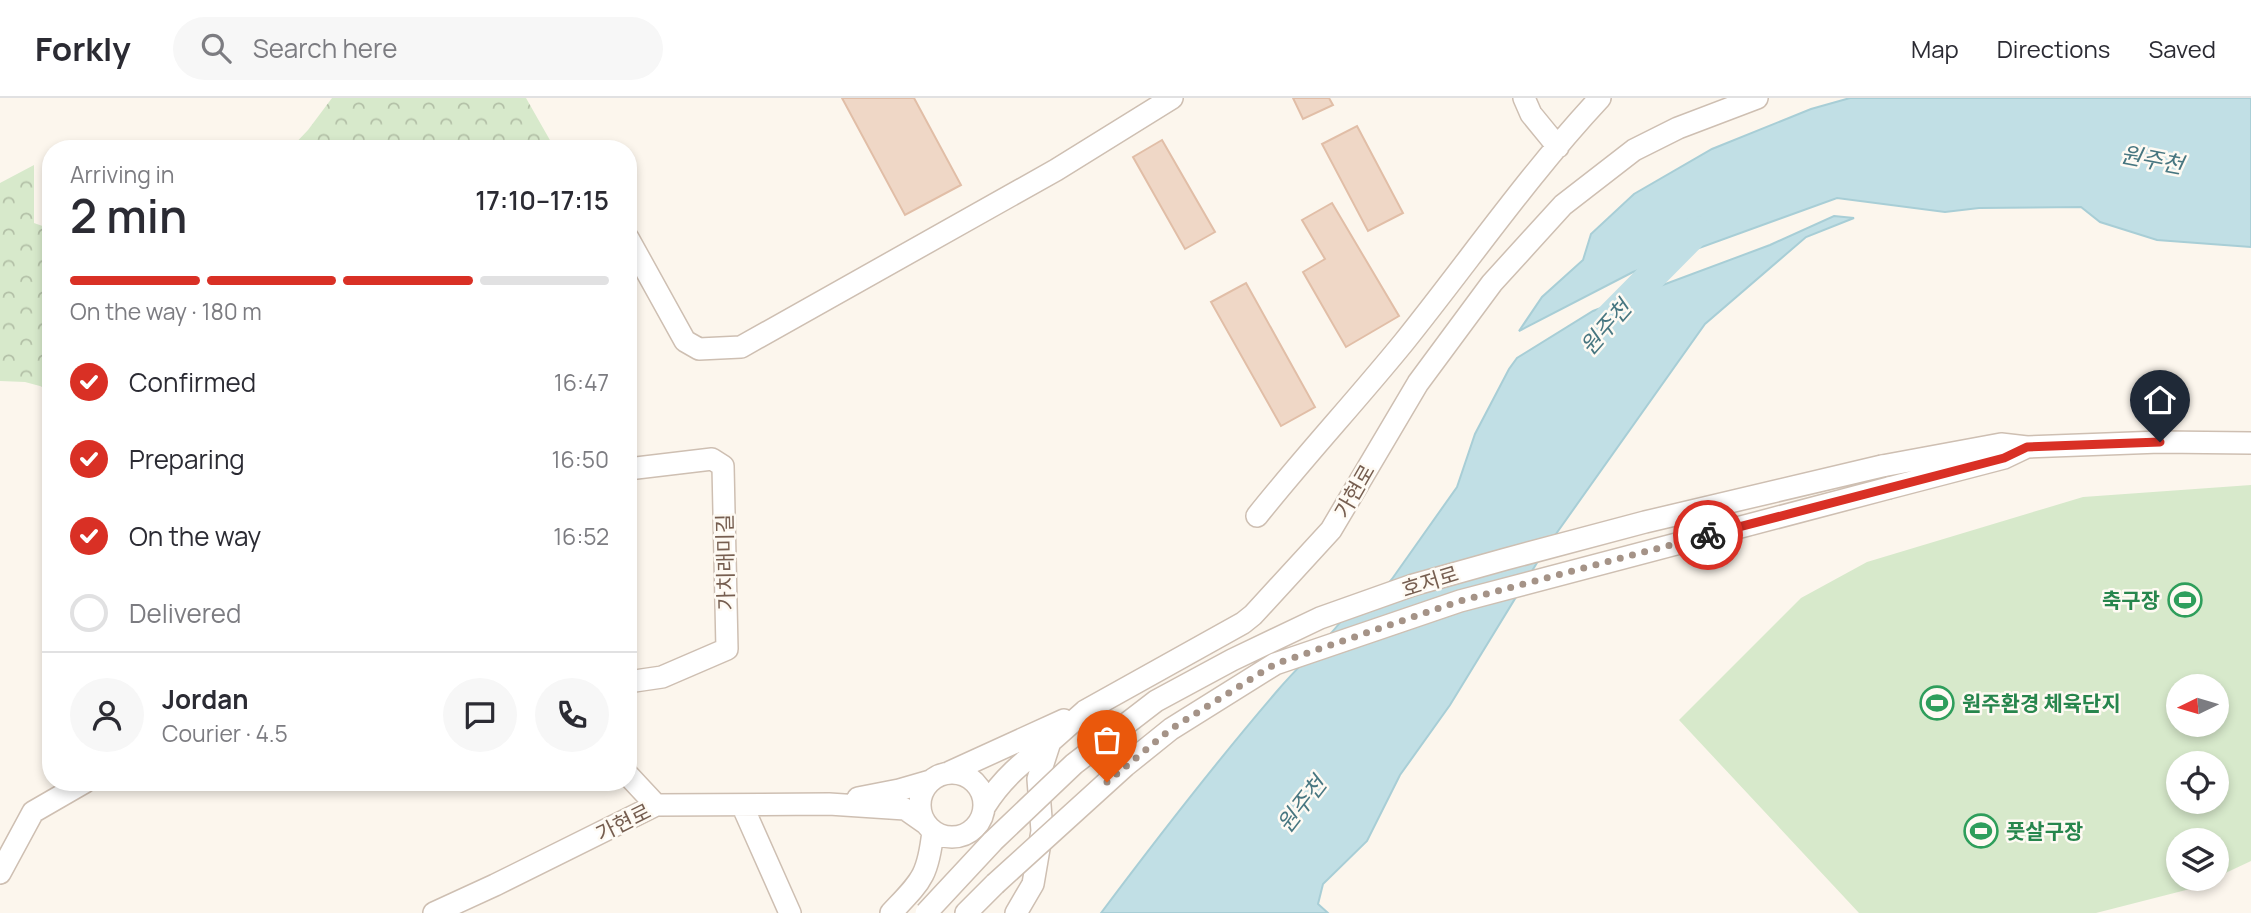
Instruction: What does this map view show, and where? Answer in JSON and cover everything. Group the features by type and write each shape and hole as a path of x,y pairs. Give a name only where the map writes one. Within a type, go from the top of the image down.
{"street":[{"path":"637,254 685,341 699,349 741,347 1056,170 1172,98"},
{"path":"1524,98 1531,114 1558,147"},
{"path":"1257,516 1402,344 1520,192 1600,98"},
{"name":"가현로","path":"1016,913 1033,884 1042,831 1038,779 1050,743 1086,711 1244,624 1253,615 1331,530 1418,383 1492,282 1563,205 1634,150 1678,128 1757,98"},
{"name":"호저로","path":"926,913 993,841 1074,764 1156,701 1232,660 1320,618 1413,586 1518,556 1645,522 1882,466 2001,444 2027,447 2160,442 2251,443"},
{"name":"호저로","path":"966,913 1115,775 1171,729 1275,664 1460,601 2004,458 2027,447"},
{"name":"가치래미길","path":"637,468 712,459 723,466 727,649 663,677 637,681"},
{"path":"829,804 900,790 930,781 1086,711"},
{"path":"829,804 905,809 942,836 962,837 978,825 985,806 998,787 1014,770 1050,743"},
{"path":"950,772 971,779 979,787 985,806"},
{"path":"891,913 921,881 931,851 929,827 920,813 923,790 930,781"},
{"path":"637,785 656,805"},
{"path":"0,873 33,812 69,791"},
{"path":"741,804 790,913"},
{"name":"가현로","path":"434,913 656,805 829,804"}],"green space":[{"path":"332,98 526,98 550,140 299,140"},
{"path":"34,165 34,223 42,226 42,387 25,382 0,381 0,183"},
{"name":"원주환경 체육단지","path":"2251,485 2251,861 2229,871 2229,828 2166,828 2166,891 2182,891 2096,913 1859,913 1679,720 1801,598 1867,562 2083,497"}],"water":[{"path":"1850,98 2251,98 2251,247 2157,240 2100,222 2081,207 1979,208 1945,212 1837,198 1633,272 1519,331 1542,297 1583,260 1591,234 1634,194 1712,149 1811,109"},
{"path":"1834,216 1854,218 1806,237 1705,324 1546,548 1450,705 1400,775 1367,841 1323,884 1318,904 1328,913 1101,913 1188,800 1278,690 1346,615 1363,614 1392,579 1457,487 1475,434 1517,358 1593,311 1770,245"}],"building":[{"path":"842,98 914,98 961,185 905,215"},
{"path":"1293,98 1329,98 1333,105 1303,119"},
{"path":"1357,126 1403,213 1368,231 1322,144"},
{"path":"1162,140 1215,232 1185,249 1133,157"},
{"path":"1332,203 1399,316 1346,347 1303,272 1325,259 1302,220"},
{"path":"1246,283 1315,407 1281,426 1211,302"}],"waterway":[{"name":"원주천","path":"1603,325 1696,231"}],"way so far":[{"path":"1107,782 1171,729 1275,664 1460,601 1708,535"}],"place":[{"name":"축구장","path":"2185,600"},
{"name":"원주환경 체육단지","path":"1937,703"},
{"name":"풋살구장","path":"1981,831"}],"route":[{"path":"1708,535 2004,458 2027,447 2160,442"}]}
